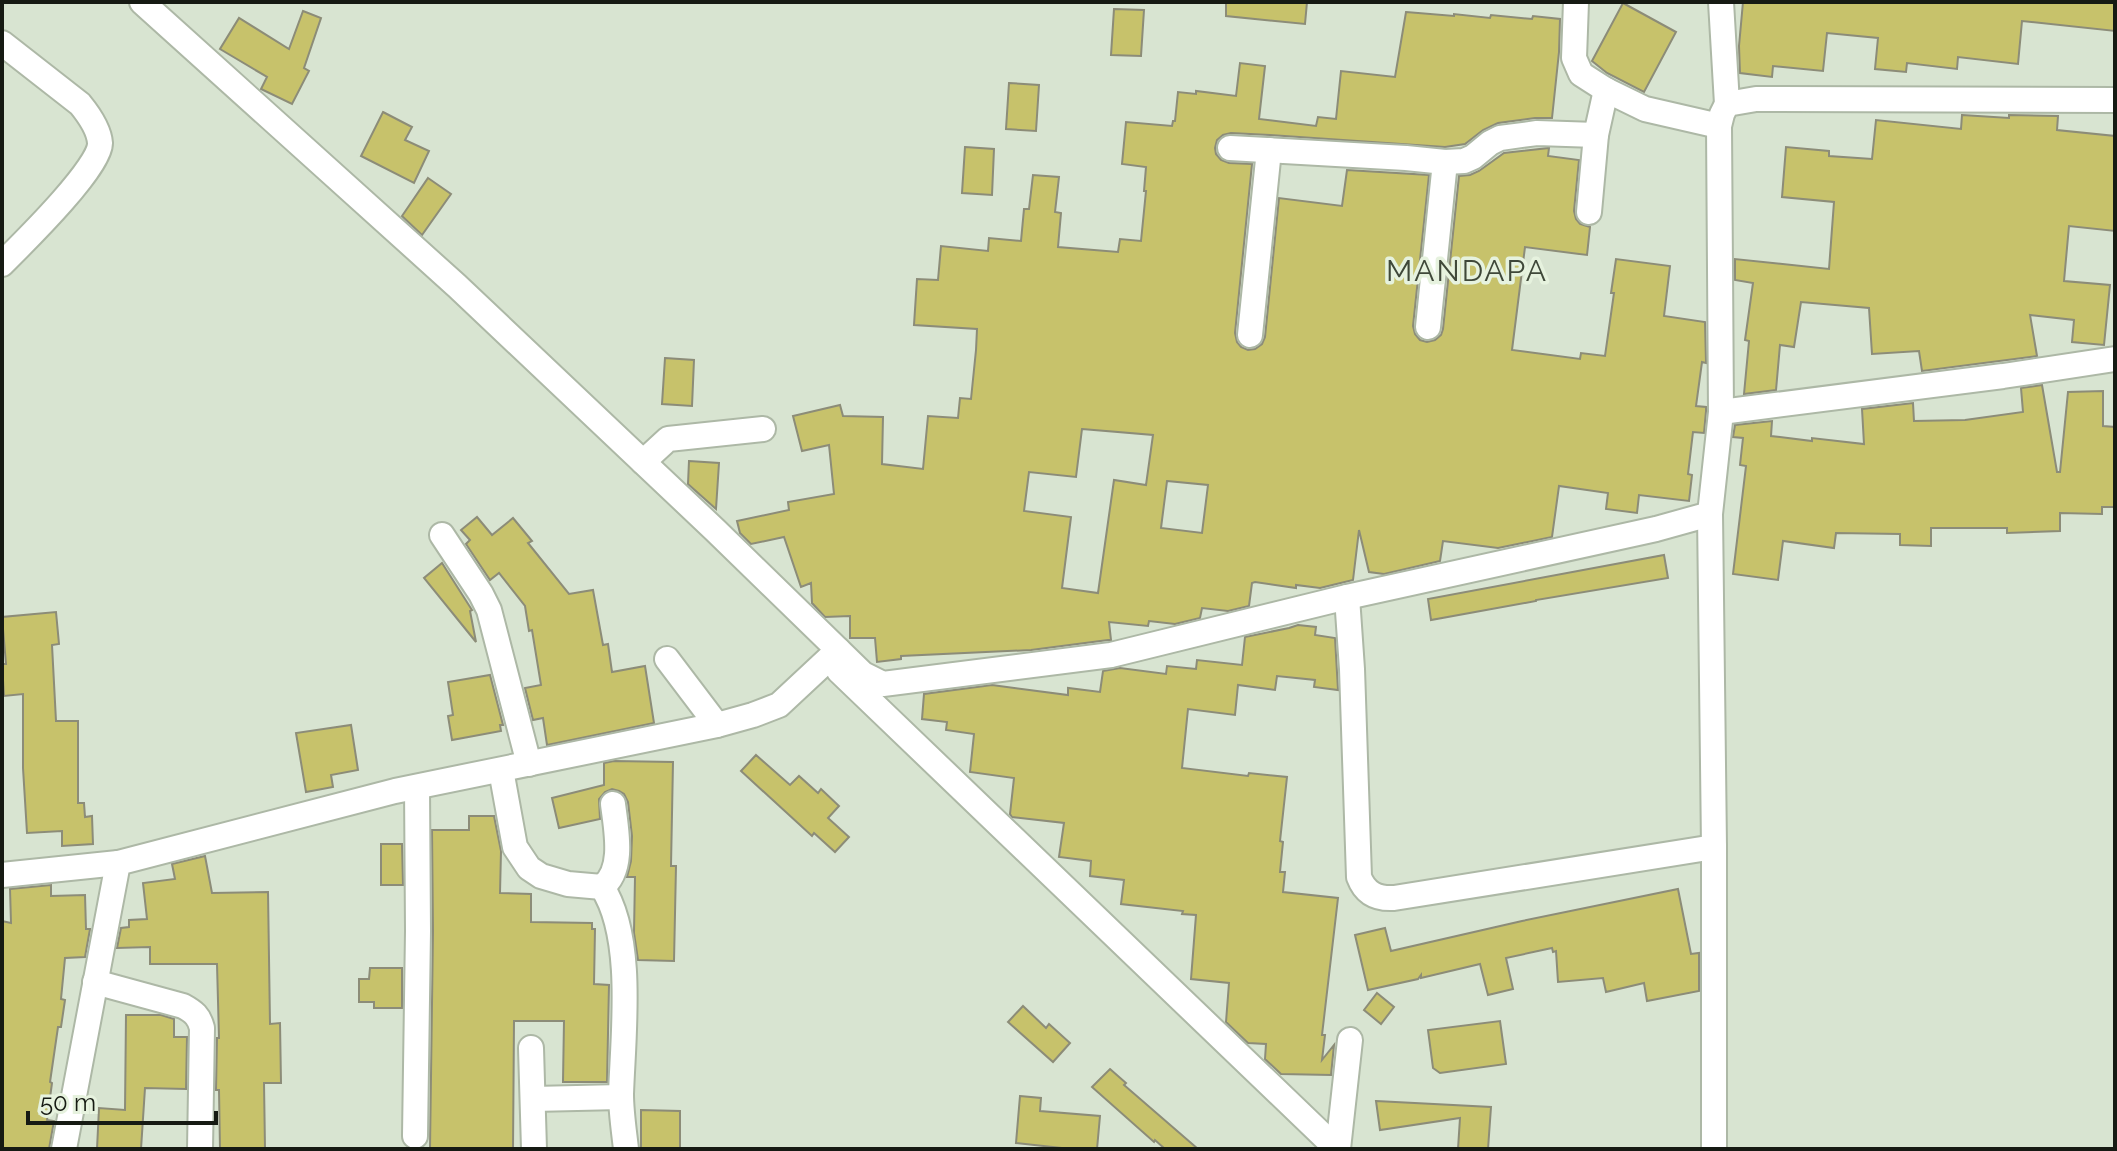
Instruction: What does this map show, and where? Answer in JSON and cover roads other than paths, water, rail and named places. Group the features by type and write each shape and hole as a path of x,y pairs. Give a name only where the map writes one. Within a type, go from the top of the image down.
{"street":[{"path":"142,2 457,286 643,462 829,659 1338,1149"},
{"path":"1576,2 1574,58 1581,74 1645,109 1723,115 1756,99 2115,100"},
{"path":"1714,1149 1710,514 1721,412 1721,2"},
{"path":"2,43 80,104 89,116 100,143 95,160 45,222 2,264"},
{"path":"1589,212 1596,135 1606,90"},
{"path":"1230,148 1445,162 1464,161 1500,138 1537,133 1596,135"},
{"path":"1250,335 1269,150"},
{"path":"1428,327 1445,162"},
{"path":"1721,412 2115,359"},
{"path":"643,462 668,439 763,429"},
{"path":"829,659 883,684 1111,655 1710,514"},
{"path":"442,535 489,610 529,764"},
{"path":"1347,597 1359,877 1363,887 1371,894 1384,899 1394,898 1714,847"},
{"path":"667,659 717,725"},
{"path":"2,875 118,863 417,787 717,725 779,705 829,659"},
{"path":"501,770 515,847 529,868 541,876 568,884 606,885 614,870 618,842 613,804"},
{"path":"415,1136 417,787"},
{"path":"64,1149 118,863"},
{"path":"602,887 616,919 622,957 626,1024 621,1097 626,1149"},
{"path":"95,982 183,1006 199,1018 202,1028 200,1149"},
{"path":"1338,1149 1350,1040"},
{"path":"531,1048 534,1149"},
{"path":"533,1099 621,1097"}],"district":[{"name":"MANDAPA","path":"1467,271"}]}
